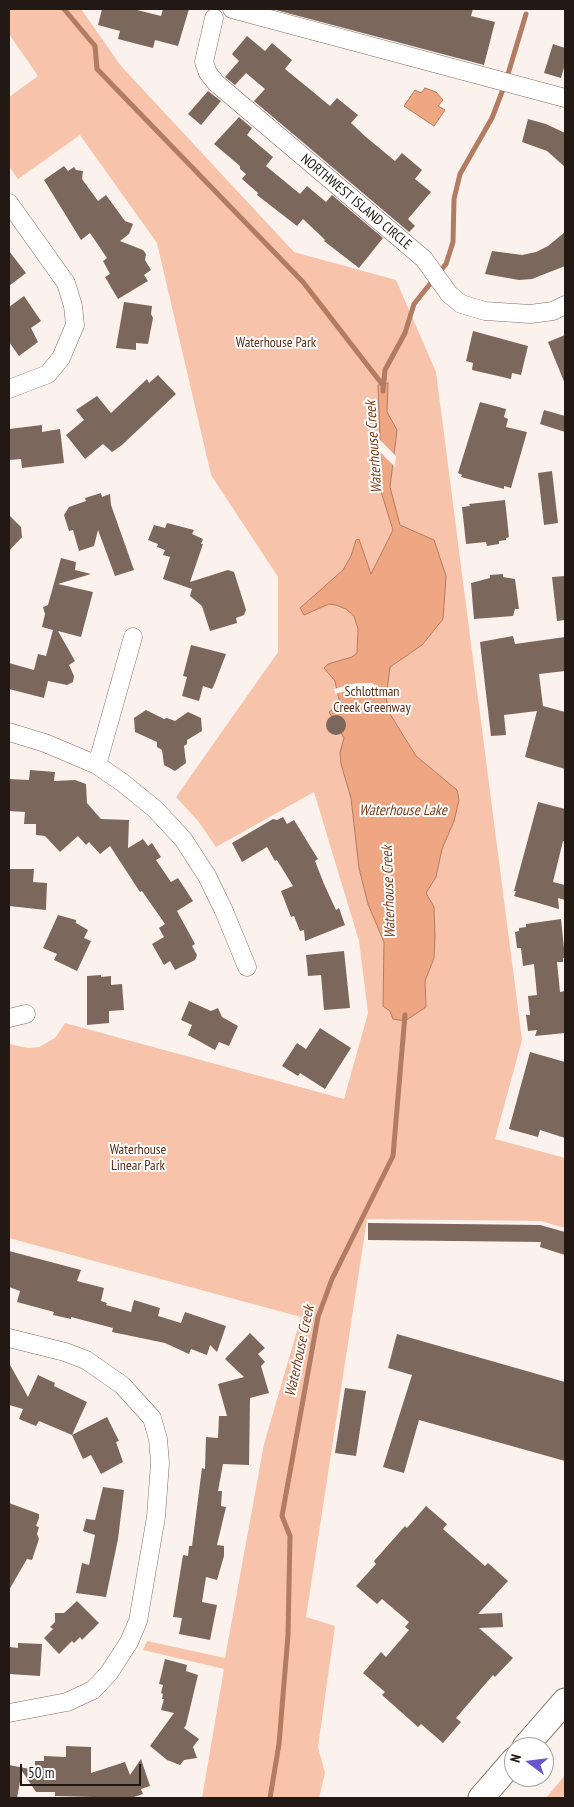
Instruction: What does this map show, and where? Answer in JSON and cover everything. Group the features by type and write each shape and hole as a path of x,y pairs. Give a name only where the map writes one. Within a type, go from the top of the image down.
{"main road":[{"path":"534,1737 565,1701"},
{"path":"480,1798 504,1771"}],"street":[{"name":"NORTHWEST ISLAND CIRCLE","path":"565,98 231,9 224,16 210,13 204,62 208,73 216,83 424,259 449,294 461,304 485,312 530,314 553,311 565,305"},
{"path":"9,203 66,283 73,306 75,325 61,358 48,374 9,389"},
{"path":"97,766 133,637"},
{"path":"9,732 45,743 97,766 123,782 155,809 183,839 207,876 247,966"},
{"path":"9,1018 26,1014"},
{"path":"9,1338 65,1352 86,1360 122,1385 152,1418 158,1439 160,1462 156,1517 138,1621 129,1642 109,1673 93,1690 67,1702 9,1713"}],"green space":[{"path":"9,9 81,9 121,66 294,252 396,280 436,372 522,1040 495,1139 565,1158 565,1228 541,1221 367,1219 306,1617 335,1626 318,1747 325,1773 319,1798 202,1798 224,1669 143,1650 147,1641 225,1658 264,1444 301,1317 9,1238 9,1044 28,1048 39,1047 55,1038 65,1023 344,1099 368,1013 359,941 314,792 216,847 198,821 176,797 278,652 278,577 211,475 157,243 80,135 18,179 9,166 9,97 38,76 9,34"},
{"path":"565,1775 565,1798 546,1798"}],"water":[{"path":"425,88 436,92 443,100 438,106 445,110 434,126 404,106 415,90 421,93"},
{"name":"Waterhouse Lake","path":"388,383 387,412 397,430 390,487 400,525 434,540 446,576 443,619 422,645 390,667 386,698 390,714 416,756 457,790 459,800 454,821 442,849 436,877 426,893 434,907 435,937 434,958 425,981 426,1007 405,1021 393,1019 390,1011 383,1006 384,942 368,904 359,868 351,798 341,764 340,753 344,738 329,712 340,704 335,681 324,668 328,664 352,657 357,653 358,629 354,616 346,609 336,605 329,604 304,615 300,608 343,570 351,556 356,540 359,539 371,574 393,530 379,485 381,464 378,385"}],"pier":[{"path":"377,437 396,456 395,467 378,450"},
{"path":"356,683 372,683 380,689 390,690 389,694 378,693 370,688 356,688 335,694 334,689"}],"building":[{"path":"102,9 133,9 161,16 163,9 189,9 178,46 155,40 153,48 118,39 120,31 98,25"},
{"path":"272,9 473,9 471,16 495,22 484,65"},
{"path":"247,36 265,51 272,43 292,60 285,69 330,106 337,98 358,115 351,123 395,161 402,153 422,170 415,179 431,192 408,219 415,226 409,232 254,101 265,89 246,73 235,85 225,77 239,61 232,54"},
{"path":"553,44 565,48 565,64 561,78 544,73"},
{"path":"208,91 221,101 201,125 188,114"},
{"path":"239,117 252,128 247,135 273,157 266,166 300,194 307,186 326,202 332,195 383,238 359,268 324,241 303,219 297,226 257,195 258,193 242,179 246,174 240,169 240,166 214,144"},
{"path":"528,119 546,124 565,133 565,167 547,151 522,142"},
{"path":"64,166 68,171 74,167 76,170 83,171 82,179 98,201 106,195 125,221 133,224 129,234 120,241 143,250 146,254 145,260 151,270 144,275 148,281 118,299 105,277 110,274 103,261 107,258 90,233 81,240 44,180"},
{"path":"565,232 565,266 532,279 519,280 485,274 492,251 522,255 536,252 548,246"},
{"path":"9,251 26,273 9,286"},
{"path":"24,296 41,321 31,328 38,342 19,356 9,342 9,307"},
{"path":"124,302 152,306 151,314 153,318 148,344 136,343 136,350 116,348"},
{"path":"473,331 528,346 521,375 512,373 511,379 472,370 473,363 466,361"},
{"path":"565,335 565,384 548,342"},
{"path":"158,375 176,394 122,445 112,452 103,444 85,459 66,435 84,420 76,410 97,396 111,413 147,379 149,383"},
{"path":"480,402 506,409 504,417 508,419 506,427 527,432 511,488 504,486 504,489 461,477 462,475 458,473"},
{"path":"544,410 565,416 565,432 540,424"},
{"path":"42,425 42,432 60,429 64,463 22,468 21,459 9,460 9,429"},
{"path":"552,471 558,523 544,525 538,473"},
{"path":"101,493 102,497 110,494 111,505 134,570 115,576 98,530 94,546 79,551 73,530 69,531 64,515 69,507 86,501 85,498"},
{"path":"505,500 509,537 506,540 499,541 499,544 487,546 486,542 466,544 462,507 470,506 469,504"},
{"path":"9,515 21,527 22,537 9,551"},
{"path":"167,523 194,530 192,534 203,539 190,582 228,570 234,572 246,610 244,615 236,618 237,623 210,631 202,606 190,596 192,589 163,579 170,557 163,555 165,550 157,547 158,544 148,540 154,525 165,528"},
{"path":"61,558 76,562 75,570 91,574 58,584 93,592 81,637 58,631 75,661 69,665 74,676 73,682 67,685 48,681 44,698 9,689 9,663 34,670 38,654 46,656 53,630 42,627 45,614 43,607 48,605"},
{"path":"503,574 503,577 515,579 519,609 515,609 513,616 474,619 471,583 490,578 490,575"},
{"path":"565,576 565,620 557,621 552,577"},
{"path":"513,636 515,644 565,637 565,671 539,674 543,706 565,712 565,769 525,757 537,711 504,715 506,735 491,736 480,642"},
{"path":"191,645 226,654 212,689 203,686 199,701 182,696 187,677 183,676"},
{"path":"146,710 164,719 167,718 175,721 188,712 201,718 202,731 187,740 187,744 184,746 186,763 175,771 164,765 162,750 157,747 157,742 135,732 134,718"},
{"path":"336,715 343,718 346,725 343,732 336,735 329,732 326,725 329,718"},
{"path":"30,770 55,772 54,781 75,780 86,784 87,803 101,819 129,820 128,848 143,839 148,846 152,843 161,857 156,860 171,882 178,878 193,901 177,911 195,944 192,946 197,955 195,960 175,970 170,961 164,965 152,944 164,937 159,928 165,924 142,891 140,892 110,846 100,854 89,842 86,845 78,836 60,852 45,836 36,835 36,824 24,824 25,812 9,811 9,779 29,780"},
{"path":"538,802 565,809 565,842 563,841 553,882 565,885 565,900 558,898 559,909 514,896"},
{"path":"283,817 287,824 294,820 318,859 315,861 324,884 336,910 339,908 345,925 305,941 304,930 300,931 294,916 291,917 281,891 293,886 277,860 275,861 267,847 242,862 232,843 273,819 277,820"},
{"path":"9,869 34,869 33,882 47,883 46,910 9,906"},
{"path":"58,915 76,920 76,923 88,930 84,938 91,941 77,971 54,960 57,954 43,948"},
{"path":"561,919 565,958 563,958 563,962 557,962 560,992 565,991 565,1033 535,1036 537,1030 528,1031 526,1015 530,1015 528,996 537,995 534,964 523,966 521,948 517,948 515,932 519,931 519,928 526,927 526,924"},
{"path":"344,951 350,1008 324,1010 321,975 308,976 306,955"},
{"path":"101,975 101,977 111,976 111,985 122,984 124,1010 109,1011 109,1023 87,1025 87,976"},
{"path":"189,1001 211,1011 218,1008 222,1017 238,1026 229,1046 219,1042 215,1050 188,1035 192,1025 181,1020"},
{"path":"320,1028 351,1048 325,1089 300,1073 298,1076 282,1066 297,1043 306,1049"},
{"path":"530,1052 565,1062 565,1138 540,1130 538,1137 509,1129"},
{"path":"368,1223 540,1225 565,1232 565,1255 540,1247 541,1242 368,1240"},
{"path":"9,1251 81,1270 77,1281 104,1288 101,1301 107,1303 106,1305 131,1312 134,1300 160,1308 158,1316 181,1323 185,1312 226,1326 217,1352 210,1345 207,1355 191,1349 189,1354 165,1343 112,1332 113,1328 71,1317 71,1319 53,1315 54,1312 17,1302 20,1291 9,1287"},
{"path":"250,1333 265,1348 258,1354 265,1362 261,1366 269,1393 250,1398 249,1465 223,1464 218,1491 222,1491 221,1506 226,1507 217,1545 224,1546 224,1556 217,1580 206,1577 202,1602 217,1605 210,1640 179,1634 182,1618 173,1617 183,1555 188,1556 189,1546 192,1546 202,1468 205,1469 206,1437 218,1438 219,1416 227,1416 218,1384 244,1377 225,1359"},
{"path":"397,1334 565,1382 565,1461 419,1420 404,1473 383,1467 412,1375 388,1368"},
{"path":"9,1363 28,1397 38,1375 55,1383 54,1386 87,1402 72,1435 39,1421 36,1426 19,1419 23,1409 9,1405"},
{"path":"345,1388 366,1391 356,1456 335,1453"},
{"path":"107,1417 119,1441 116,1442 123,1462 101,1474 91,1455 83,1459 72,1435"},
{"path":"103,1487 124,1490 118,1539 106,1597 76,1593 82,1563 89,1565 95,1535 83,1531 86,1519 95,1520"},
{"path":"9,1503 39,1514 36,1526 39,1527 37,1534 39,1539 32,1560 27,1559 9,1590"},
{"path":"426,1506 447,1524 443,1529 485,1566 488,1563 508,1581 478,1614 502,1613 503,1627 479,1628 513,1658 495,1677 493,1675 456,1718 461,1722 443,1743 421,1724 418,1727 382,1695 385,1692 363,1673 381,1652 386,1657 409,1630 405,1627 409,1622 382,1599 377,1604 356,1586 376,1564 374,1561 405,1526 407,1528"},
{"path":"77,1601 99,1623 82,1640 80,1637 74,1643 72,1641 59,1654 44,1638 53,1629 50,1627 55,1622 55,1613 64,1613"},
{"path":"18,1643 42,1644 40,1676 9,1674 10,1647 18,1648"},
{"path":"165,1659 187,1665 186,1671 198,1675 184,1728 199,1739 193,1747 197,1758 184,1760 180,1765 167,1760 150,1746 174,1713 161,1710 164,1699 162,1699 163,1694 161,1693 163,1685 159,1684"},
{"path":"66,1746 91,1747 91,1773 125,1762 130,1775 141,1759 150,1786 141,1789 143,1794 131,1798 55,1796 55,1792 36,1792 22,1771 17,1798 9,1798 9,1765 35,1770 35,1761 44,1761 44,1756 66,1757"}],"waterway":[{"path":"64,9 95,46 97,69 303,282 382,384"},
{"name":"Waterhouse Creek","path":"383,391 385,370 405,333 414,304 446,264 453,242 454,199 460,174 492,118 505,84 526,14"},
{"name":"Waterhouse Creek","path":"270,1798 279,1744 288,1635 290,1536 282,1516 318,1317 332,1279 393,1156 405,1015"}],"park label":[{"name":"Waterhouse Park","path":"276,343"},
{"name":"Schlottman Creek Greenway","path":"372,700"},
{"name":"Waterhouse Linear Park","path":"138,1158"}]}
